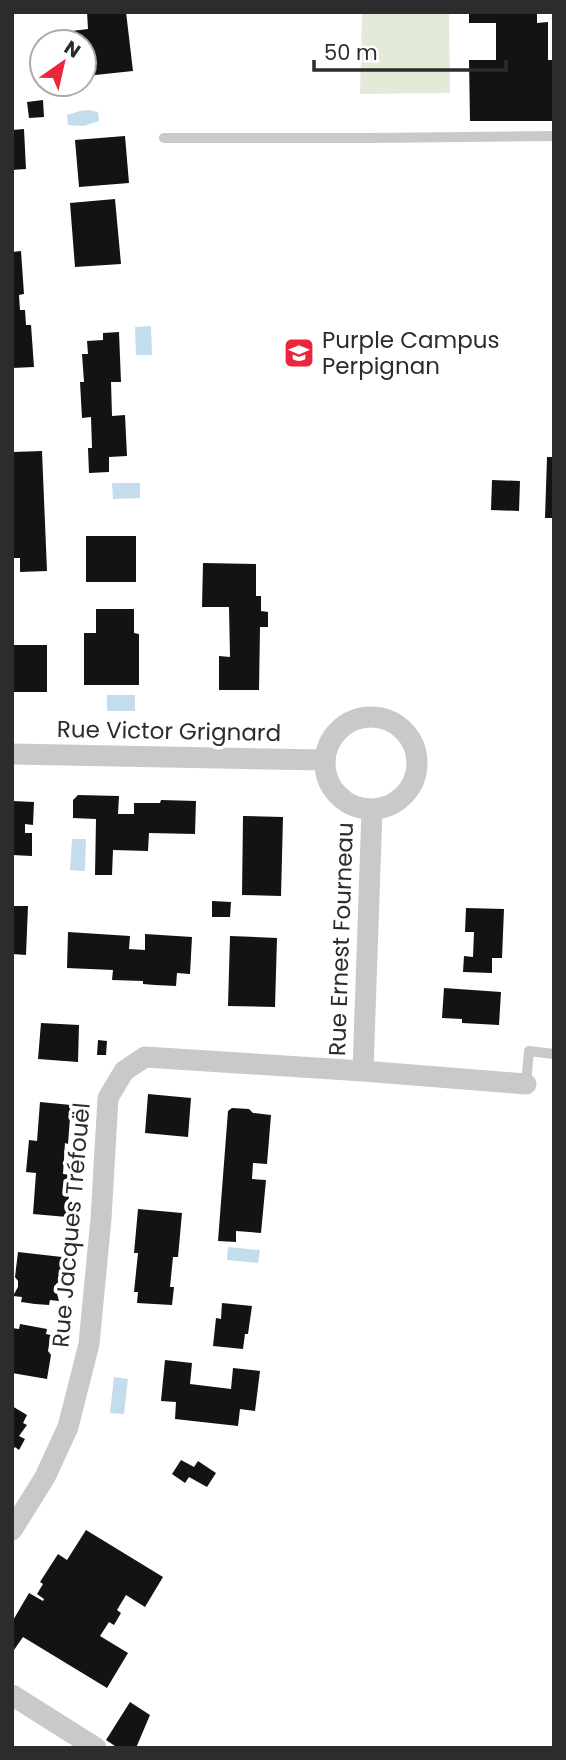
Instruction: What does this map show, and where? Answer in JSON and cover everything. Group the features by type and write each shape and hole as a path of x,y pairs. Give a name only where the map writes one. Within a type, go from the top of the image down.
{"street":[{"path":"362,717 378,717 405,731 417,758 417,774 411,788 401,800 372,810 357,808 332,790 324,761 328,745 336,732 362,717"},
{"name":"Rue Victor Grignard","path":"12,754 324,761"},
{"name":"Rue Ernest Fourneau","path":"363,1071 372,810"},
{"name":"Rue Jacques Tréfouël","path":"12,1530 45,1477 68,1427 89,1344 102,1219 108,1098 124,1071 145,1057 526,1084"},
{"path":"12,1695 96,1748"}],"lane":[{"path":"164,138 554,136"},
{"path":"526,1084 529,1051 554,1054"}],"green space":[{"path":"362,12 449,12 450,93 360,94"}],"water":[{"path":"89,110 98,112 99,121 84,126 68,125 67,115"},
{"path":"151,326 152,355 136,355 135,327"},
{"path":"112,483 140,483 140,498 113,499"},
{"path":"107,695 135,695 135,711 107,711"},
{"path":"72,839 86,839 85,871 70,870"},
{"path":"228,1247 260,1250 258,1263 227,1260"},
{"path":"114,1377 128,1379 124,1414 110,1413"}],"building":[{"path":"87,12 126,12 133,71 98,75 98,28 88,28"},
{"path":"469,12 537,12 537,23 548,22 548,60 554,60 554,121 470,121 469,60 496,60 496,23 469,23"},
{"path":"43,100 44,117 29,118 27,102"},
{"path":"24,129 26,169 12,170 12,130"},
{"path":"125,136 129,183 79,187 75,140"},
{"path":"115,199 121,264 75,267 70,203"},
{"path":"21,251 24,294 19,295 20,310 25,310 26,325 31,325 34,367 12,368 12,252"},
{"path":"119,332 121,382 111,382 112,416 125,415 127,456 109,457 109,472 89,473 88,448 92,448 91,417 82,418 82,354 88,354 87,341 103,340 103,333"},
{"path":"42,451 47,571 20,572 20,558 13,558 12,452"},
{"path":"547,457 554,457 554,518 545,518"},
{"path":"492,480 520,481 519,511 491,510"},
{"path":"86,536 136,536 136,582 86,582"},
{"path":"203,563 256,564 256,596 261,596 261,611 268,612 268,627 260,627 259,690 219,690 219,656 230,657 229,607 202,607"},
{"path":"96,609 134,609 134,633 139,634 139,685 84,685 84,633 96,633"},
{"path":"12,645 47,645 47,692 12,692"},
{"path":"78,795 119,796 118,814 134,814 134,803 160,803 161,800 196,801 195,834 149,833 148,851 113,850 112,875 95,875 96,819 73,818 73,800"},
{"path":"12,801 34,802 33,825 25,824 25,833 32,833 32,856 12,855"},
{"path":"243,816 283,817 281,896 242,895"},
{"path":"212,901 231,902 230,917 212,917"},
{"path":"12,906 28,906 26,955 12,954"},
{"path":"466,908 504,909 502,958 492,958 492,973 463,972 464,956 473,957 474,932 465,932"},
{"path":"68,932 130,936 129,949 145,950 145,934 192,937 190,974 177,973 176,986 155,985 143,984 143,981 112,980 113,970 67,968"},
{"path":"230,936 277,938 275,1007 228,1006"},
{"path":"444,988 501,992 499,1025 462,1023 462,1019 442,1018"},
{"path":"41,1023 79,1025 78,1062 38,1059"},
{"path":"98,1040 107,1041 106,1055 97,1055"},
{"path":"148,1094 191,1098 188,1137 145,1133"},
{"path":"40,1102 71,1105 63,1174 71,1175 67,1217 33,1214 36,1173 26,1172 29,1140 37,1141"},
{"path":"232,1108 271,1115 267,1164 253,1163 252,1179 266,1180 261,1233 236,1231 236,1242 218,1241 228,1111"},
{"path":"138,1209 182,1213 178,1257 173,1257 170,1287 174,1287 172,1305 137,1303 138,1292 134,1292 138,1253 134,1253"},
{"path":"18,1252 62,1257 60,1281 56,1284 59,1301 50,1300 49,1305 35,1304 21,1302 22,1297 13,1296 18,1287 15,1277"},
{"path":"222,1303 252,1306 243,1349 213,1346 216,1318 221,1319"},
{"path":"20,1324 47,1329 46,1334 55,1336 49,1345 48,1351 51,1355 47,1379 12,1373 12,1328 19,1329"},
{"path":"165,1360 192,1363 190,1384 231,1389 233,1368 260,1371 255,1411 240,1409 238,1426 175,1419 176,1402 161,1401"},
{"path":"12,1406 27,1415 23,1423 27,1425 19,1436 25,1439 19,1450 15,1447 12,1452"},
{"path":"181,1460 194,1467 198,1461 216,1473 207,1487 189,1477 185,1483 172,1474"},
{"path":"86,1530 163,1577 145,1607 126,1595 117,1610 121,1613 114,1625 109,1622 100,1636 128,1653 107,1688 23,1637 14,1650 12,1649 12,1622 29,1593 43,1601 37,1594 43,1584 40,1582 58,1554 67,1560"},
{"path":"130,1702 150,1715 136,1748 118,1748 106,1740"}],"place":[{"name":"Purple Campus Perpignan","path":"299,353"}]}
